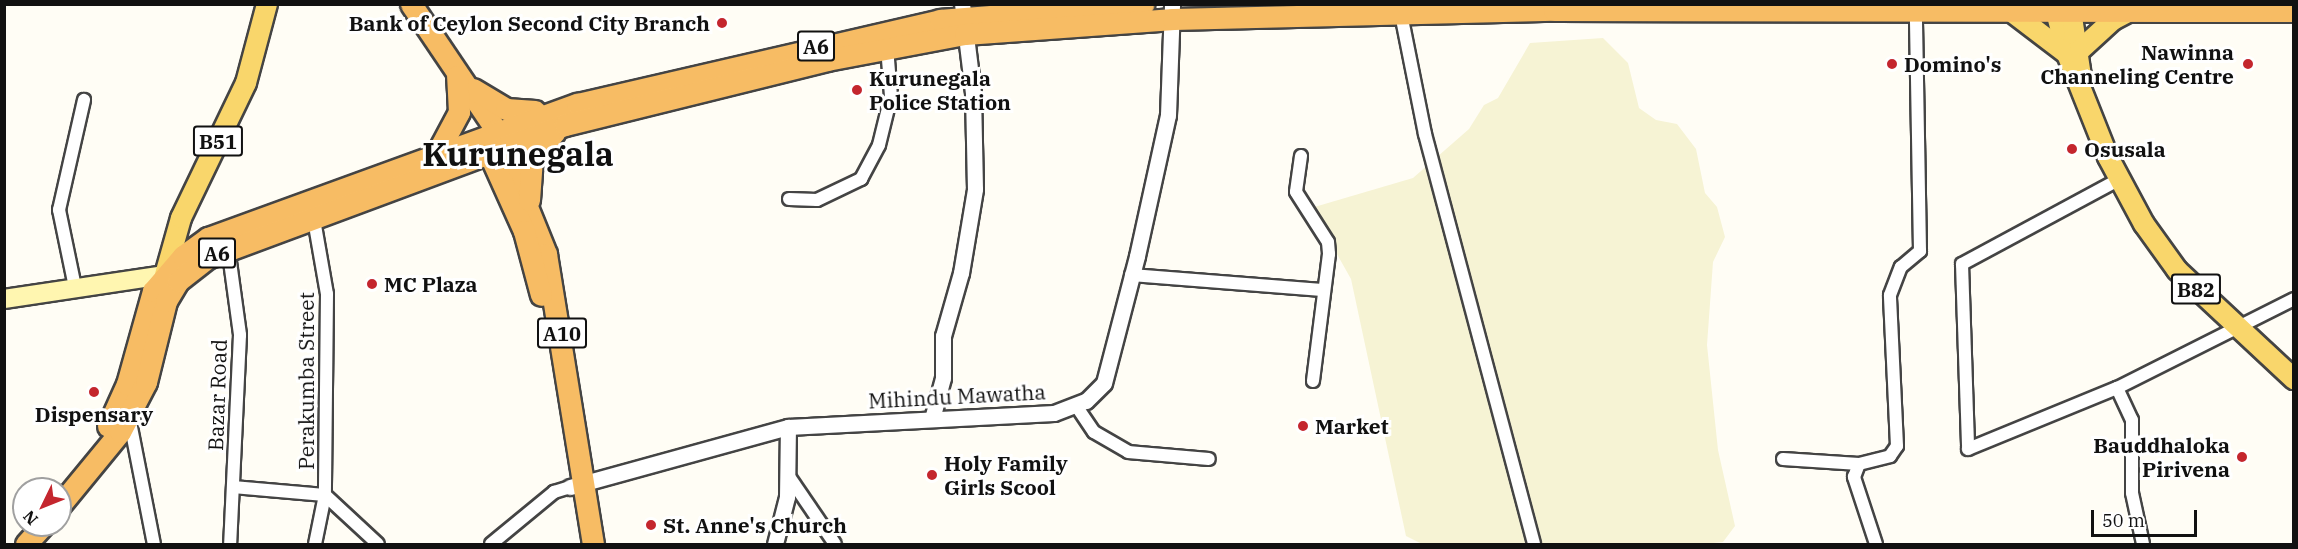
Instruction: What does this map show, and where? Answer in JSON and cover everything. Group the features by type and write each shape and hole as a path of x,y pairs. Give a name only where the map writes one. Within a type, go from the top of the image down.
{"highway":[{"name":"A10","path":"411,4 457,75 493,142 523,209 576,486 593,544"},
{"name":"A6","path":"66,477 118,407 149,301 165,275 193,248 227,240 312,210 562,117 840,40 964,18 1143,4"},
{"name":"A6","path":"562,117 887,47 964,18 1173,12 1401,14 2013,12 2063,8 2294,11"},
{"path":"457,75 506,110 562,117 532,158 523,209 483,176 438,165 459,111 457,75"},
{"name":"A6","path":"72,492 109,450 146,382 171,291 192,268 227,240"},
{"name":"A10","path":"576,486 579,544"}],"main road":[{"name":"B51","path":"165,275 181,218 246,83 267,4"},
{"name":"B82","path":"2063,8 2081,79 2118,180 2176,270 2294,379"},
{"path":"2013,12 2074,52 2113,20 2132,10"},
{"path":"4,299 165,275"}],"street":[{"name":"Mihindu Mawatha","path":"576,486 788,427 1025,416 1077,407 1104,383 1131,275 1167,115 1173,12"},
{"path":"1783,459 1859,464 1890,456 1897,446 1890,295 1901,267 1920,252 1916,12"},
{"path":"1401,14 1425,134 1534,544"},
{"path":"932,419 943,378 943,336 961,273 975,189 964,18"},
{"path":"789,199 817,200 861,179 879,145 891,96 887,47"},
{"path":"75,287 59,210 84,100"},
{"path":"1301,156 1300,205 1328,242 1313,381"},
{"path":"2118,180 1962,264 1964,441 1968,449 2117,388 2239,330 2294,299"},
{"name":"Perakumba Street","path":"312,210 327,294 326,495 315,544"},
{"name":"Bazar Road","path":"227,240 240,335 231,544"},
{"path":"1131,275 1322,290"},
{"path":"2117,388 2132,420 2132,493 2143,544"},
{"path":"1077,407 1094,432 1128,452 1209,459"},
{"path":"129,416 154,544"},
{"path":"775,544 788,475 788,427"},
{"path":"1859,464 1854,477 1876,544"},
{"path":"788,475 835,544"},
{"path":"491,544 554,492 576,486"},
{"path":"233,487 326,495 378,544"}],"shaded area":[{"path":"1603,38 1628,63 1639,108 1656,120 1677,124 1696,149 1705,193 1717,207 1725,237 1713,262 1707,345 1718,450 1735,526 1723,542 1704,544 1422,544 1406,536 1351,279 1311,208 1413,178 1469,129 1484,105 1498,98 1530,43"}],"place":[{"name":"Bank of Ceylon Second City Branch","path":"722,23"},
{"name":"Domino's","path":"1892,64"},
{"name":"Nawinna Channeling Centre","path":"2248,64"},
{"name":"Kurunegala Police Station","path":"857,90"},
{"name":"Osusala","path":"2072,149"},
{"name":"MC Plaza","path":"372,284"},
{"name":"Dispensary","path":"94,392"},
{"name":"Market","path":"1303,426"},
{"name":"Bauddhaloka Pirivena","path":"2242,457"},
{"name":"Holy Family Girls Scool","path":"932,475"},
{"name":"St. Anne's Church","path":"651,525"}],"district":[{"name":"Kurunegala","path":"518,154"}]}
